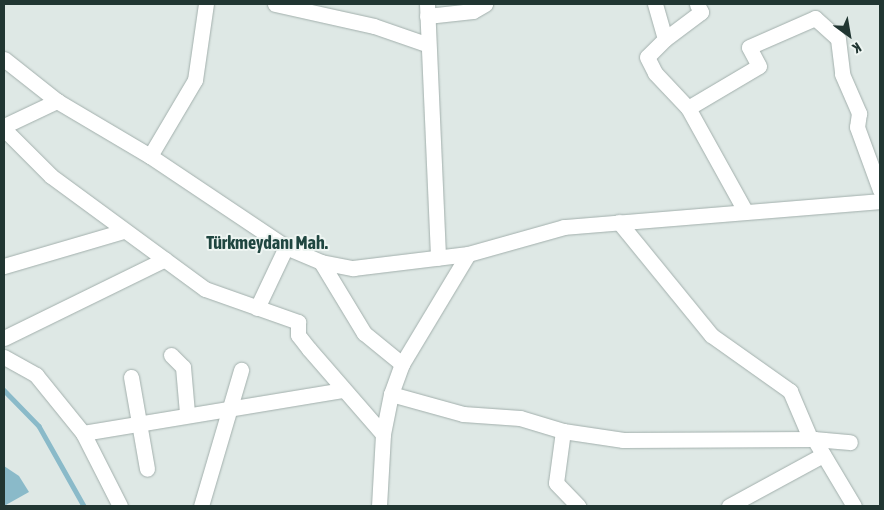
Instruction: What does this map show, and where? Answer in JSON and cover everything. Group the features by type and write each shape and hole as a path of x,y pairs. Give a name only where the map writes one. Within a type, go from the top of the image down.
{"street":[{"path":"150,156 195,80 206,4"},
{"path":"279,4 426,44"},
{"path":"438,258 426,44 427,10 472,11 485,4"},
{"path":"655,4 665,39"},
{"path":"697,4 702,12 665,39 647,57 655,73 688,108 744,209"},
{"path":"688,108 759,66 749,47 815,18 838,39 842,74 859,113 857,127 880,190"},
{"path":"4,59 57,101 150,156 286,247 321,262 353,268 468,254 564,227 744,209 880,200"},
{"path":"57,101 4,128 52,176 205,289 298,322 298,335 343,390 383,434"},
{"path":"619,222 711,335 790,391 812,439 854,506"},
{"path":"4,266 124,231"},
{"path":"257,308 286,247"},
{"path":"379,506 383,434 391,394 402,364 468,254"},
{"path":"4,338 166,259"},
{"path":"321,262 364,333 402,364"},
{"path":"171,355 183,367 187,413"},
{"path":"4,357 36,375 83,433 120,506"},
{"path":"202,506 227,409 240,370"},
{"path":"131,378 142,424 148,469"},
{"path":"83,433 142,424 187,413 227,409 343,390"},
{"path":"391,394 463,414 520,418 563,431 623,440 812,439 850,442"},
{"path":"563,431 556,483 578,506"},
{"path":"729,506 823,455"}],"water":[{"path":"4,466 19,476 29,492 4,506"}],"waterway":[{"path":"4,390 39,426 84,506"}],"district":[{"name":"Türkmeydanı Mah.","path":"267,243"}]}
